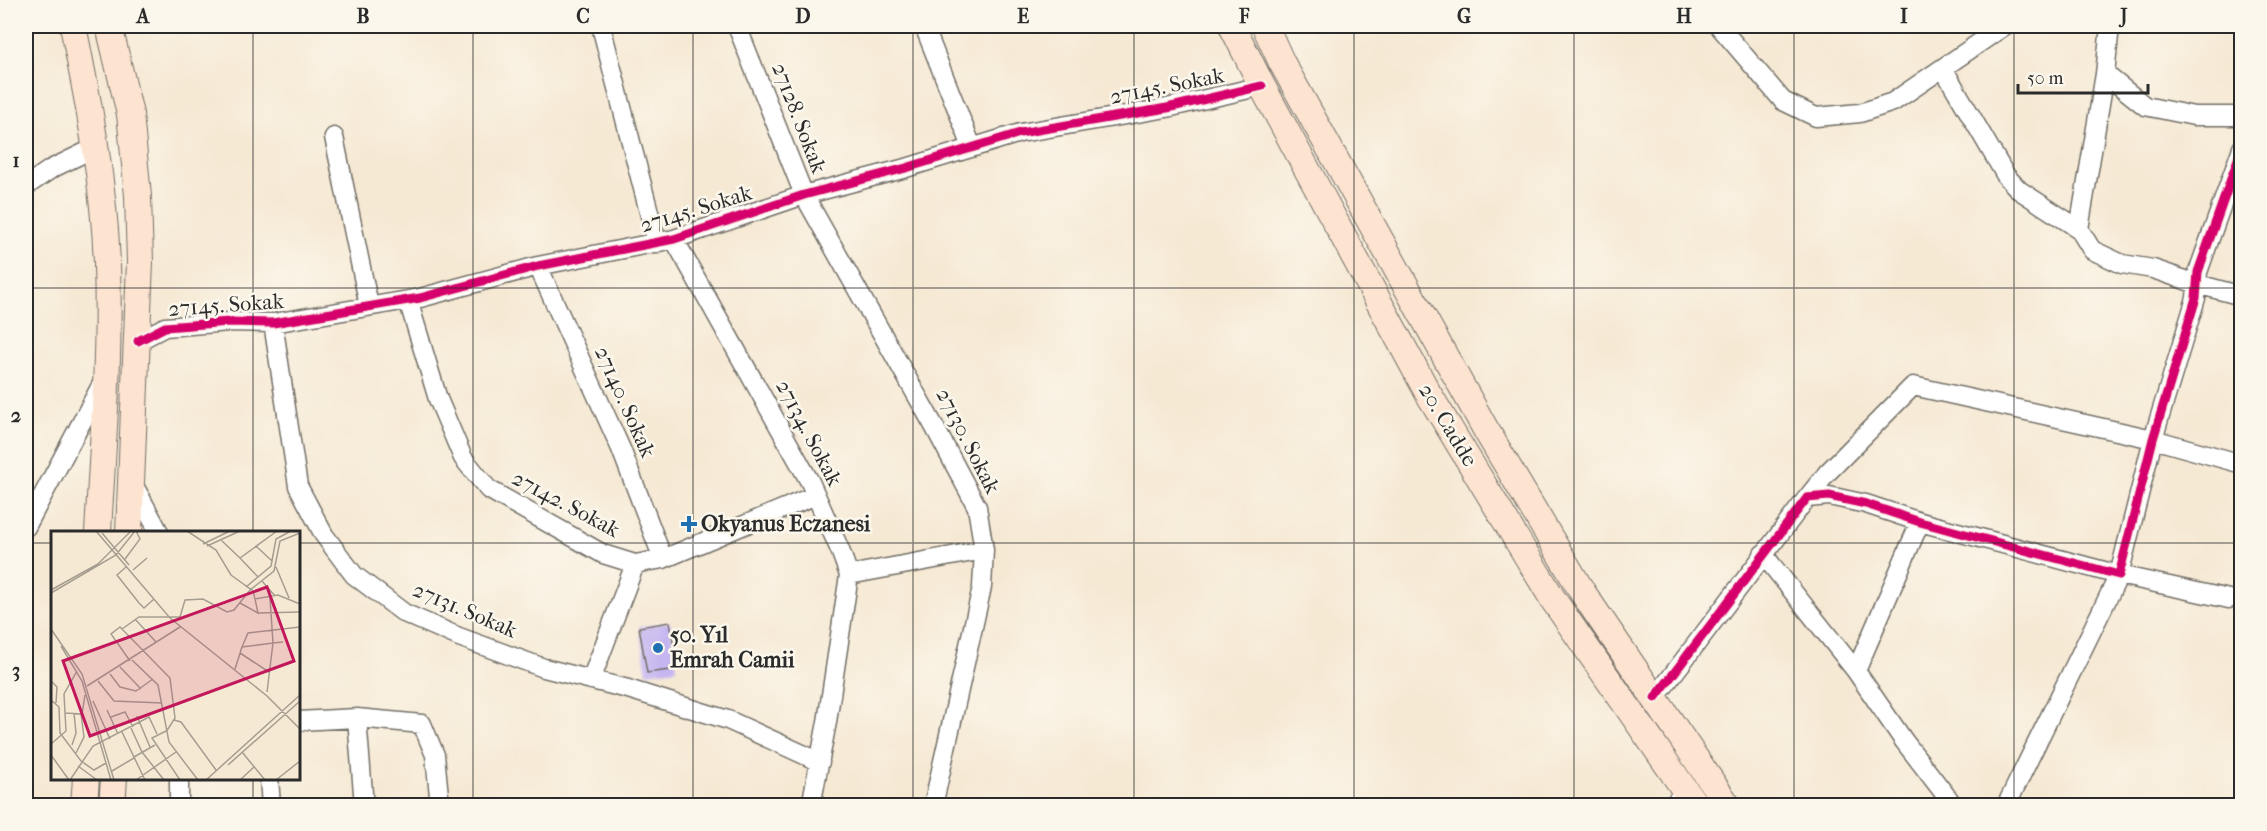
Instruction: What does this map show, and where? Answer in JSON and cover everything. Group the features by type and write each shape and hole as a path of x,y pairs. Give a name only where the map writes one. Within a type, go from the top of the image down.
{"main road":[{"path":"73,26 93,120 107,264 106,376 98,531"},
{"path":"109,26 130,114 138,196 140,262 138,341 129,531"},
{"name":"20. Cadde","path":"1232,26 1262,86 1428,393 1554,601 1685,800"},
{"path":"1265,26 1282,63 1486,430 1583,593 1728,806"},
{"path":"84,806 86,780"},
{"path":"112,806 114,780"}],"street":[{"name":"27134. Sokak","path":"601,26 665,241 816,495 849,575"},
{"name":"27128. Sokak","path":"737,26 804,195"},
{"path":"924,26 972,147"},
{"path":"1719,26 1783,101 1816,117 1860,113 1893,102 2004,26"},
{"path":"2079,229 2105,74 2110,26"},
{"path":"1943,68 2006,176 2019,190 2079,229 2092,250 2122,264 2153,269 2241,296"},
{"path":"2105,74 2145,106 2194,116 2241,116"},
{"name":"27145. Sokak","path":"138,341 165,327 229,322 273,323 408,300 538,266 665,241 804,195 906,168 1020,133 1167,108 1262,86"},
{"path":"334,137 369,306"},
{"path":"26,186 51,170 96,147"},
{"path":"2006,806 2119,575 2153,439 2196,298 2198,272 2241,148"},
{"name":"27130. Sokak","path":"804,195 977,507 984,550 982,587 933,806"},
{"name":"27140. Sokak","path":"538,266 621,449 663,559"},
{"name":"27142. Sokak","path":"408,300 438,399 463,458 488,489 525,512 603,554 635,564 663,559 816,495"},
{"name":"27131. Sokak","path":"273,323 298,486 324,535 354,575 404,613 459,637 534,664 728,720 819,762"},
{"path":"26,527 106,376"},
{"path":"1655,698 1827,473 1913,386 2153,439 2241,464"},
{"path":"132,482 158,531"},
{"path":"1807,498 1829,496 1866,504 1920,522 2119,575 2229,599"},
{"path":"1856,671 1920,522"},
{"path":"811,806 849,575 984,550"},
{"path":"1763,554 1856,671 1904,741 1954,806"},
{"path":"591,680 635,564"},
{"path":"300,721 357,718 422,724 435,755 440,806"},
{"path":"357,718 364,806"},
{"path":"179,780 179,806"},
{"path":"269,780 271,806"}],"building":[{"name":"50. Yıl Emrah Camii","path":"670,622 677,669 647,673 639,627"}],"cycle path":[{"path":"138,341 165,327 229,322 273,323 420,298 538,266 674,239 804,195 906,168 1020,133 1167,108 1262,86"},
{"path":"1655,698 1807,498 1829,496 1866,504 1920,522 2119,575 2153,439 2196,298 2198,272 2242,148"}],"place":[{"name":"Okyanus Eczanesi","path":"689,524"},
{"name":"50. Yıl Emrah Camii","path":"658,648"}]}
